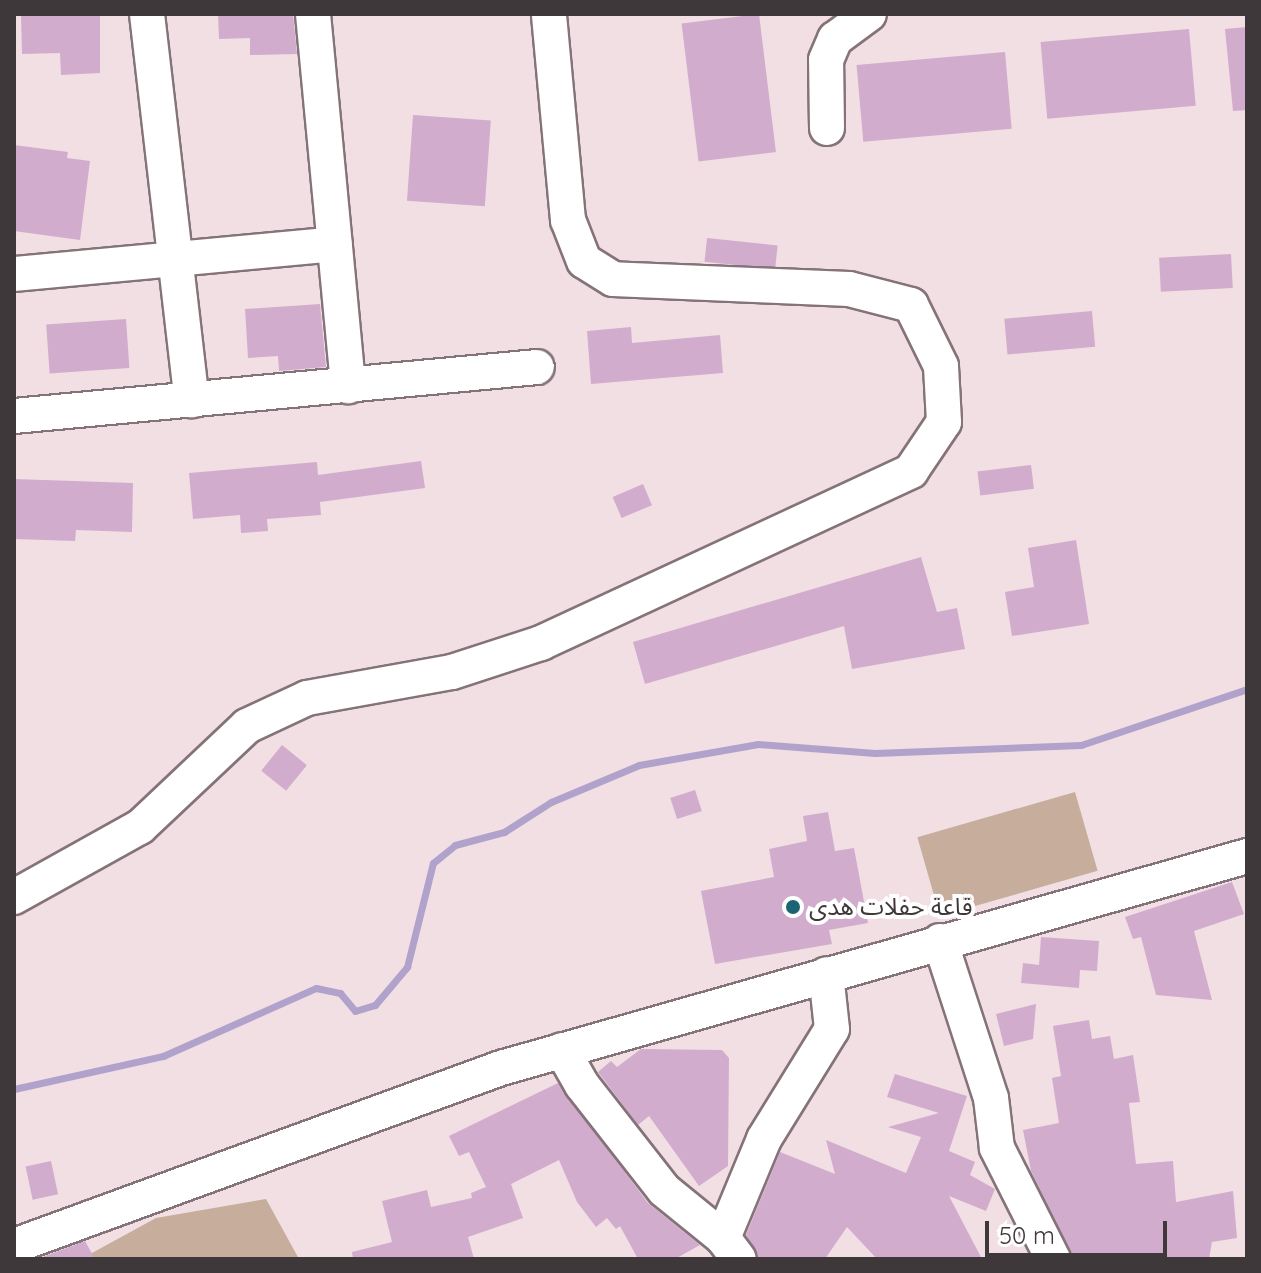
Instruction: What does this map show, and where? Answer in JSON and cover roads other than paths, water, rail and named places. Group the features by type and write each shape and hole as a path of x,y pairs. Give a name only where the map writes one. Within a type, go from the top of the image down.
{"street":[{"path":"147,14 178,259 192,400"},
{"path":"313,14 348,386"},
{"path":"14,897 140,827 247,726 307,698 452,672 541,643 911,471 944,422 941,366 911,305 849,289 613,279 584,261 568,220 549,14"},
{"path":"827,128 826,60 835,39 869,14"},
{"path":"14,274 335,244"},
{"path":"14,416 537,367"},
{"path":"14,1246 342,1124 562,1050 1247,856"},
{"path":"940,941 991,1098 997,1148 1053,1259"},
{"path":"562,1050 582,1085 664,1190 731,1248 764,1139 832,1029 826,974"}],"waterway":[{"path":"14,1089 163,1056 316,988 340,993 355,1011 375,1005 407,967 433,863 455,845 504,832 551,802 639,765 758,744 875,753 1081,745 1247,689"}],"place":[{"name":"قاعة حفلات هدى","path":"793,907"}]}
